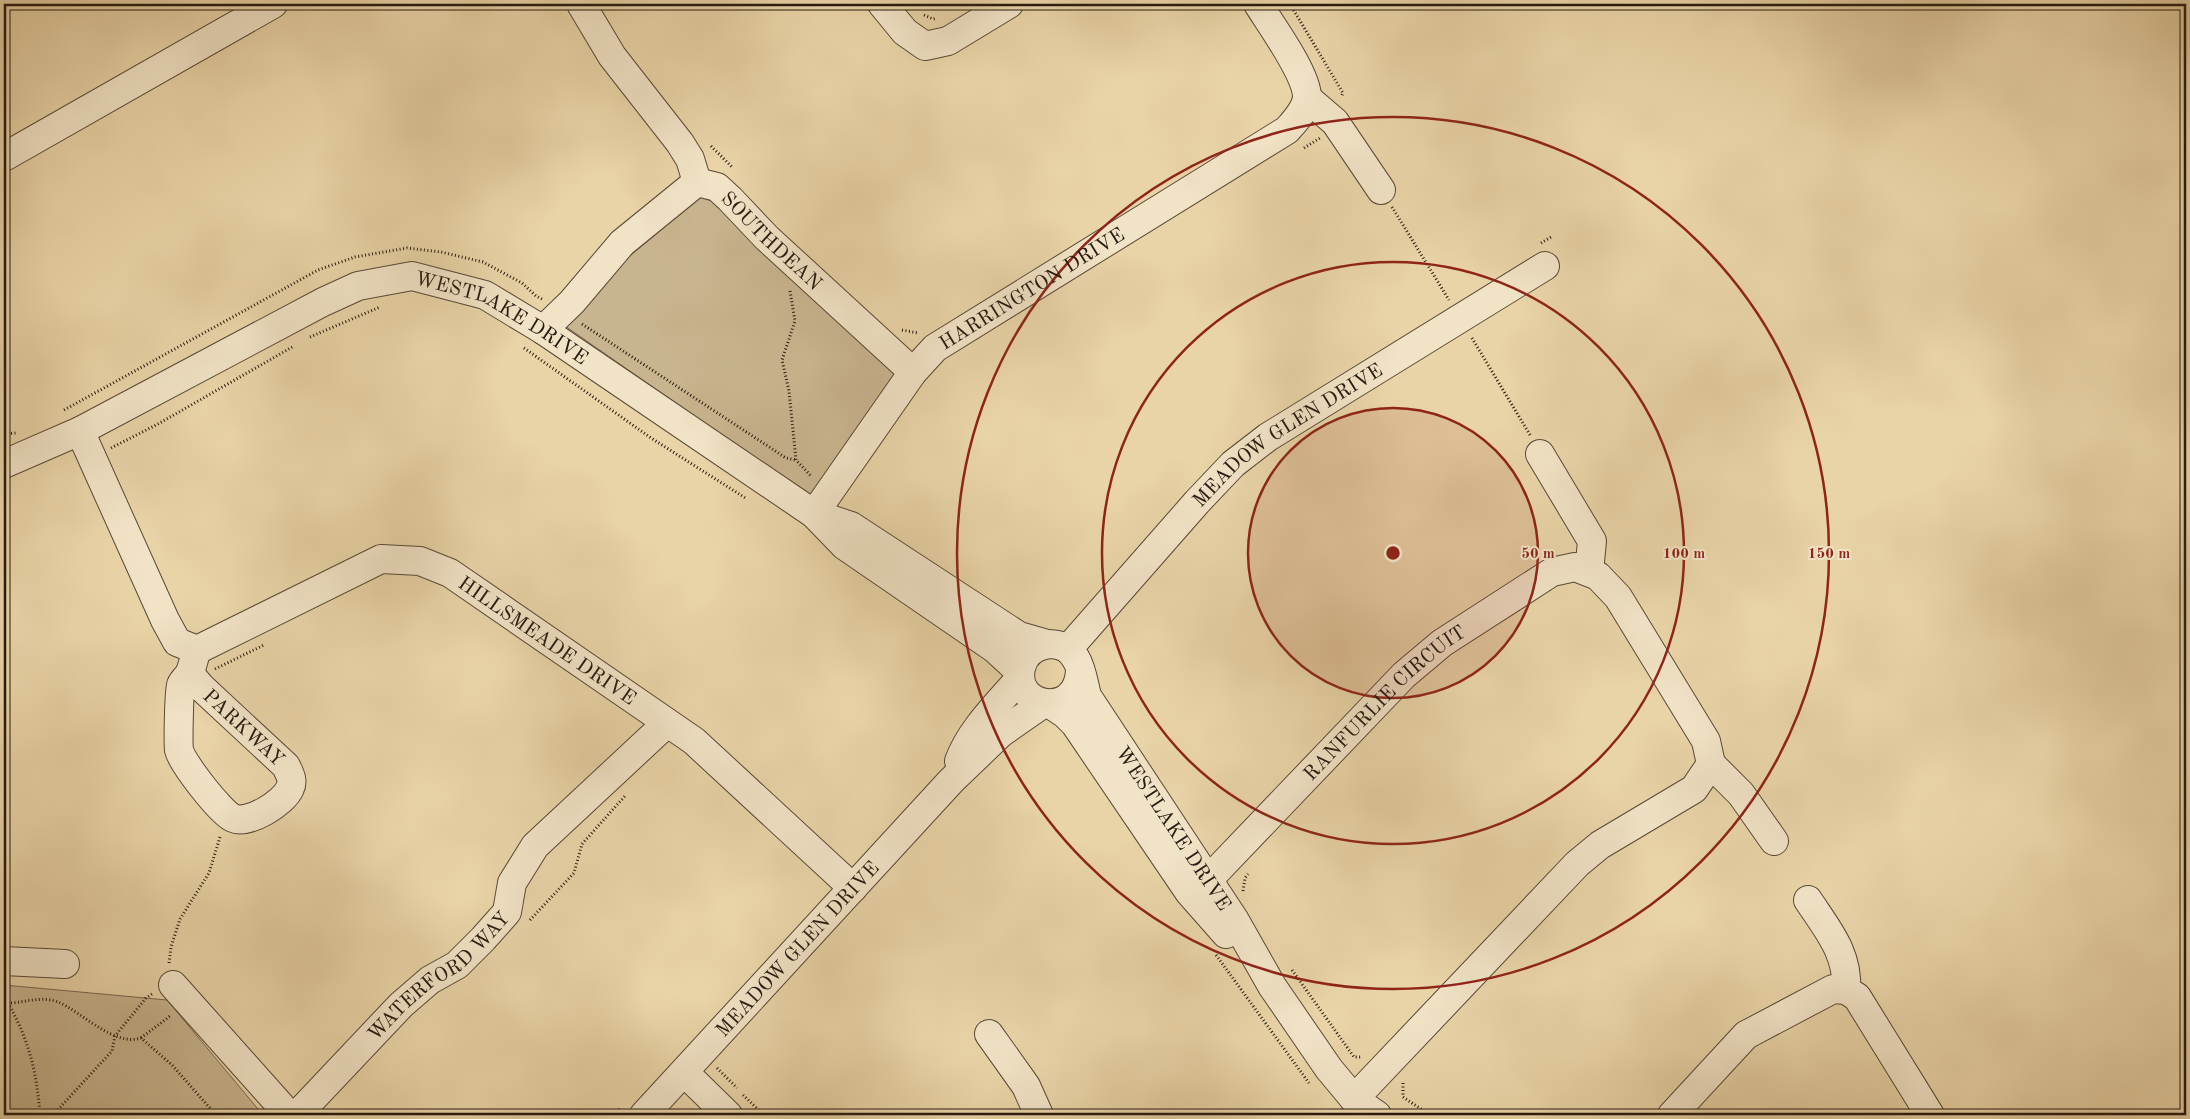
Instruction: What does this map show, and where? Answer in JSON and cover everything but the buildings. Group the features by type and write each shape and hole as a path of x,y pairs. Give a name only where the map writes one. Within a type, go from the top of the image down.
{"street":[{"path":"4,157 273,4"},
{"name":"SOUTHDEAN","path":"581,4 612,56 680,143 690,159 697,182 717,187 774,245 913,372"},
{"path":"882,4 905,32 925,46 948,41 1009,4"},
{"path":"1258,4 1304,79 1303,107 1335,122 1381,190"},
{"name":"HARRINGTON DRIVE","path":"814,514 913,372 939,346 1287,130 1303,107"},
{"path":"543,330 566,308 622,243 697,182"},
{"name":"MEADOW GLEN DRIVE","path":"1065,655 1197,502 1233,464 1268,438 1545,266"},
{"name":"WESTLAKE DRIVE","path":"4,464 85,443 323,302 358,286 412,276 485,295 543,330 814,514 846,546 996,649 1020,675 1028,694 1035,700 1065,714 1075,724 1189,892 1272,986"},
{"name":"PARKWAY","path":"85,443 165,620 192,664 201,687 286,766 291,777 291,787 283,799 259,815 244,820 233,819 224,813 184,763 179,749 181,685 192,664"},
{"path":"1540,454 1592,541 1589,572 1598,576 1618,597 1706,741 1711,764 1741,794 1774,841"},
{"name":"WESTLAKE DRIVE","path":"814,514 851,526 1019,636 1065,655 1087,696 1207,881 1234,919 1272,986 1329,1070 1354,1099 1377,1115"},
{"name":"HILLSMEADE DRIVE","path":"192,664 381,559 420,561 450,573 694,740 853,888"},
{"name":"RANFURLIE CIRCUIT","path":"1207,881 1404,674 1442,643 1552,572 1575,567 1589,572"},
{"name":"MEADOW GLEN DRIVE","path":"951,782 964,747 1020,675 1026,656 1032,650 1065,655"},
{"name":"MEADOW GLEN DRIVE","path":"644,1115 694,1063 951,782 1000,733 1047,704 1060,702 1069,697 1076,690 1080,680 1065,655"},
{"name":"WATERFORD WAY","path":"297,1115 401,1005 430,980 457,965 484,939 508,912 512,883 535,846 667,723"},
{"path":"1354,1099 1578,864 1600,845 1694,789 1711,764"},
{"path":"1808,900 1844,960 1847,979 1846,990"},
{"path":"4,961 65,964"},
{"path":"172,986 289,1115"},
{"path":"1672,1115 1746,1035 1833,989 1846,990 1858,997 1930,1115"},
{"path":"989,1034 1026,1086 1039,1115"},
{"path":"694,1063 728,1115"}],"path":[{"path":"920,14 934,19 942,16"},
{"path":"710,145 734,169"},
{"path":"1381,190 1460,318 1540,454"},
{"path":"59,413 318,270 355,257 407,248 440,252 482,262 522,283 536,296 566,308 581,323 786,458 796,460 788,391 782,360 795,321 790,291 786,284"},
{"path":"304,340 360,314 383,306"},
{"path":"894,324 902,330 920,333 939,346"},
{"path":"85,443 105,451 158,424 295,345"},
{"path":"523,347 651,438 755,504"},
{"path":"4,434 24,432"},
{"path":"192,664 207,671 223,666 270,642"},
{"path":"527,923 574,873 582,844 627,794"},
{"path":"40,1115 37,1079 31,1053 17,1020 6,1003 33,999 56,1002 115,1036 134,1040 141,1038 172,986 171,946 180,918 209,873 222,832 224,813"},
{"path":"1213,951 1299,1073 1312,1087"},
{"path":"53,1115 112,1050 115,1036 146,998 172,986"},
{"path":"141,1038 172,1065 216,1115"},
{"path":"694,1063 764,1115"}],"shaded area":[{"path":"700,197 717,203 898,374 811,497 555,319"},
{"path":"4,985 167,1000 263,1115 4,1115"}]}
